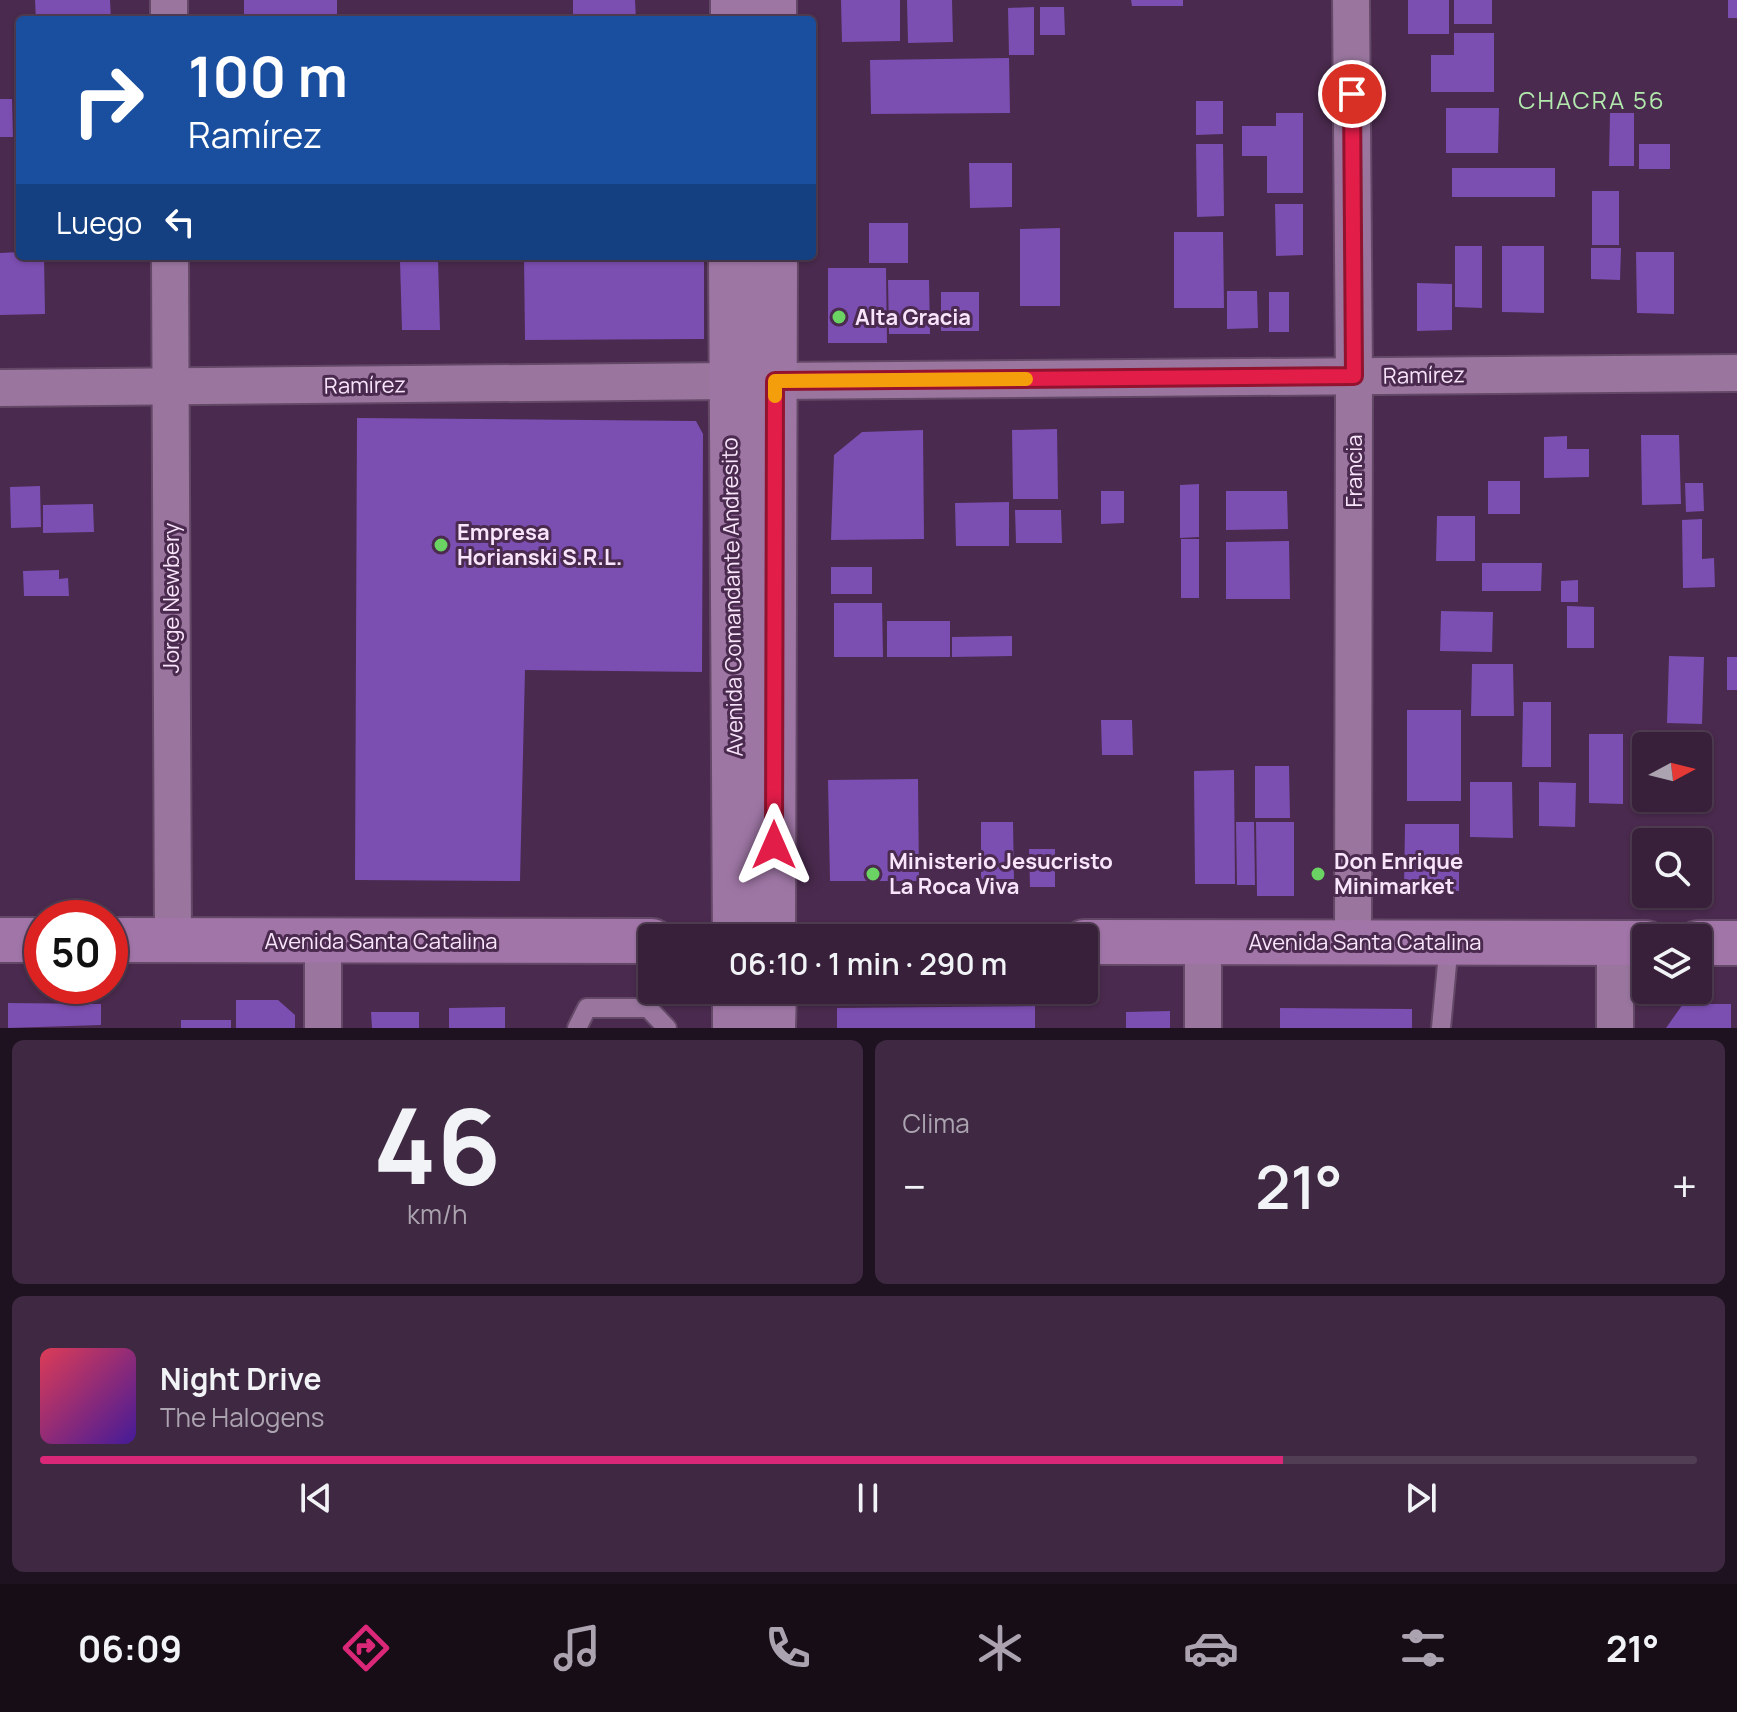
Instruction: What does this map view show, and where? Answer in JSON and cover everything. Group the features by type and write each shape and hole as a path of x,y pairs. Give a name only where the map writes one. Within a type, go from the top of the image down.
{"main road":[{"name":"Avenida Comandante Andresito","path":"731,260 735,924"},
{"name":"Avenida Comandante Andresito","path":"773,924 775,260"},
{"path":"0,940 24,940"},
{"name":"Avenida Santa Catalina","path":"128,940 638,941"},
{"name":"Avenida Santa Catalina","path":"1098,942 1631,943"},
{"path":"1712,943 1737,943"},
{"path":"735,1004 735,1028"},
{"path":"773,1028 774,1004"}],"street":[{"name":"Francia","path":"1351,0 1353,942"},
{"name":"Jorge Newbery","path":"170,260 173,941"},
{"name":"Ramírez","path":"775,381 1737,373"},
{"name":"Ramírez","path":"0,388 730,381"},
{"path":"323,941 323,1028"},
{"path":"1203,942 1203,1028"},
{"path":"1615,1028 1631,943"}],"lane":[{"path":"1441,1028 1449,943"},
{"path":"577,1028 587,1008 648,1008 667,1028"}],"building":[{"path":"35,0 110,0 111,16 36,16"},
{"path":"244,0 337,0 337,16 244,16"},
{"path":"573,0 635,0 636,16 573,16"},
{"path":"841,0 900,0 900,41 842,42"},
{"path":"907,0 952,0 953,42 908,43"},
{"path":"1131,0 1183,0 1183,6 1132,6"},
{"path":"1408,0 1449,0 1449,34 1408,34"},
{"path":"1454,0 1492,0 1492,24 1454,24"},
{"path":"1728,0 1737,0 1737,18 1728,18"},
{"path":"1034,7 1034,55 1009,55 1008,8"},
{"path":"1040,7 1064,7 1065,35 1040,35"},
{"path":"1454,33 1494,33 1494,92 1431,92 1431,55 1454,55"},
{"path":"1009,58 1010,113 871,114 870,60"},
{"path":"0,99 12,99 13,137 0,137"},
{"path":"1196,101 1223,101 1223,134 1196,135"},
{"path":"1446,108 1499,108 1498,153 1446,153"},
{"path":"1276,113 1303,113 1303,193 1267,193 1267,156 1242,156 1242,126 1276,126"},
{"path":"1610,113 1634,113 1634,166 1609,166"},
{"path":"1196,144 1223,144 1224,216 1197,217"},
{"path":"1639,144 1670,144 1670,169 1639,169"},
{"path":"969,163 1012,163 1012,207 970,208"},
{"path":"1452,168 1555,168 1555,197 1452,197"},
{"path":"1592,191 1619,191 1619,245 1592,245"},
{"path":"1275,204 1303,204 1303,255 1276,256"},
{"path":"869,223 908,223 908,263 869,263"},
{"path":"1060,228 1060,306 1020,306 1020,229"},
{"path":"1174,232 1223,232 1224,308 1174,308"},
{"path":"1455,246 1482,246 1482,308 1455,307"},
{"path":"1502,246 1544,246 1544,313 1502,312"},
{"path":"1591,248 1621,248 1620,280 1591,279"},
{"path":"16,252 16,260 44,260 45,314 0,315 0,253"},
{"path":"1636,252 1674,252 1674,314 1637,313"},
{"path":"438,260 440,330 402,330 400,261"},
{"path":"524,260 704,260 704,339 525,340"},
{"path":"828,268 886,268 887,343 828,343"},
{"path":"888,280 929,280 930,334 889,334"},
{"path":"1417,283 1452,284 1452,330 1417,331"},
{"path":"1227,291 1257,291 1258,328 1227,329"},
{"path":"941,292 979,292 979,331 941,331"},
{"path":"1269,292 1289,292 1289,332 1269,332"},
{"name":"Empresa Horianski S.R.L.","path":"357,418 696,421 703,434 702,672 525,670 520,881 355,880"},
{"path":"1057,429 1058,499 1013,499 1012,430"},
{"path":"923,430 924,539 831,540 834,455 862,432"},
{"path":"1641,435 1679,435 1681,504 1642,505"},
{"path":"1567,436 1567,449 1589,449 1589,477 1544,478 1544,437"},
{"path":"1488,481 1520,481 1520,514 1488,514"},
{"path":"1685,483 1703,483 1704,511 1686,512"},
{"path":"1199,484 1199,537 1180,538 1180,485"},
{"path":"40,486 41,527 11,528 10,487"},
{"path":"1101,491 1124,491 1124,523 1101,524"},
{"path":"1226,491 1287,491 1288,529 1226,530"},
{"path":"1009,502 1009,546 956,546 955,503"},
{"path":"93,504 94,532 43,533 43,505"},
{"path":"1015,510 1061,510 1062,543 1016,543"},
{"path":"1437,516 1475,516 1475,561 1436,561"},
{"path":"1702,519 1702,559 1714,558 1715,587 1683,588 1682,520"},
{"path":"1181,539 1199,539 1199,598 1181,598"},
{"path":"1289,541 1290,599 1226,599 1226,542"},
{"path":"1482,563 1542,563 1541,591 1482,591"},
{"path":"831,567 872,567 872,594 831,594"},
{"path":"59,570 59,579 68,578 69,596 24,596 23,571"},
{"path":"1578,580 1578,602 1561,602 1561,581"},
{"path":"834,603 882,603 883,657 834,657"},
{"path":"1567,606 1594,607 1594,648 1567,648"},
{"path":"1441,611 1493,612 1492,652 1440,651"},
{"path":"887,621 950,621 950,657 887,657"},
{"path":"1012,636 1012,656 952,657 952,637"},
{"path":"1669,656 1704,657 1702,724 1667,723"},
{"path":"1727,657 1737,657 1737,690 1727,690"},
{"path":"1472,664 1513,664 1514,716 1471,716"},
{"path":"1523,702 1551,702 1551,767 1522,767"},
{"path":"1407,710 1461,710 1461,801 1407,801"},
{"path":"1101,720 1132,720 1133,755 1102,755"},
{"path":"1589,734 1623,734 1623,804 1589,803"},
{"path":"1255,766 1289,766 1290,818 1255,818"},
{"path":"1234,770 1235,884 1195,884 1194,771"},
{"path":"918,779 919,881 830,881 828,780"},
{"path":"1470,782 1512,782 1513,838 1470,837"},
{"path":"1539,782 1576,783 1575,827 1539,826"},
{"path":"981,822 1013,822 1014,879 981,879"},
{"path":"1236,822 1254,822 1255,885 1237,885"},
{"path":"1256,822 1294,822 1294,896 1257,896"},
{"path":"1405,824 1459,824 1459,891 1404,890"},
{"path":"1029,849 1055,849 1055,887 1030,887"},
{"path":"236,1000 278,1000 295,1015 295,1028 236,1028"},
{"path":"8,1003 101,1004 101,1025 8,1028"},
{"path":"1683,1004 1731,1004 1731,1028 1666,1028"},
{"path":"1035,1006 1035,1028 837,1028 837,1008"},
{"path":"505,1007 505,1028 449,1028 449,1008"},
{"path":"1280,1008 1412,1009 1412,1028 1280,1028"},
{"path":"1170,1011 1170,1028 1126,1028 1126,1012"},
{"path":"371,1012 419,1012 419,1028 372,1028"},
{"path":"181,1020 231,1020 231,1028 181,1028"}],"slow traffic":[{"path":"775,396 775,381 1026,379"}],"place":[{"name":"Alta Gracia","path":"839,317"},
{"name":"Empresa Horianski S.R.L.","path":"441,545"},
{"name":"Ministerio Jesucristo La Roca Viva","path":"873,874"},
{"name":"Don Enrique Minimarket","path":"1318,874"}],"district":[{"name":"CHACRA 56","path":"1592,101"}],"route":[{"path":"774,845 775,381 1354,376 1352,94"}]}
